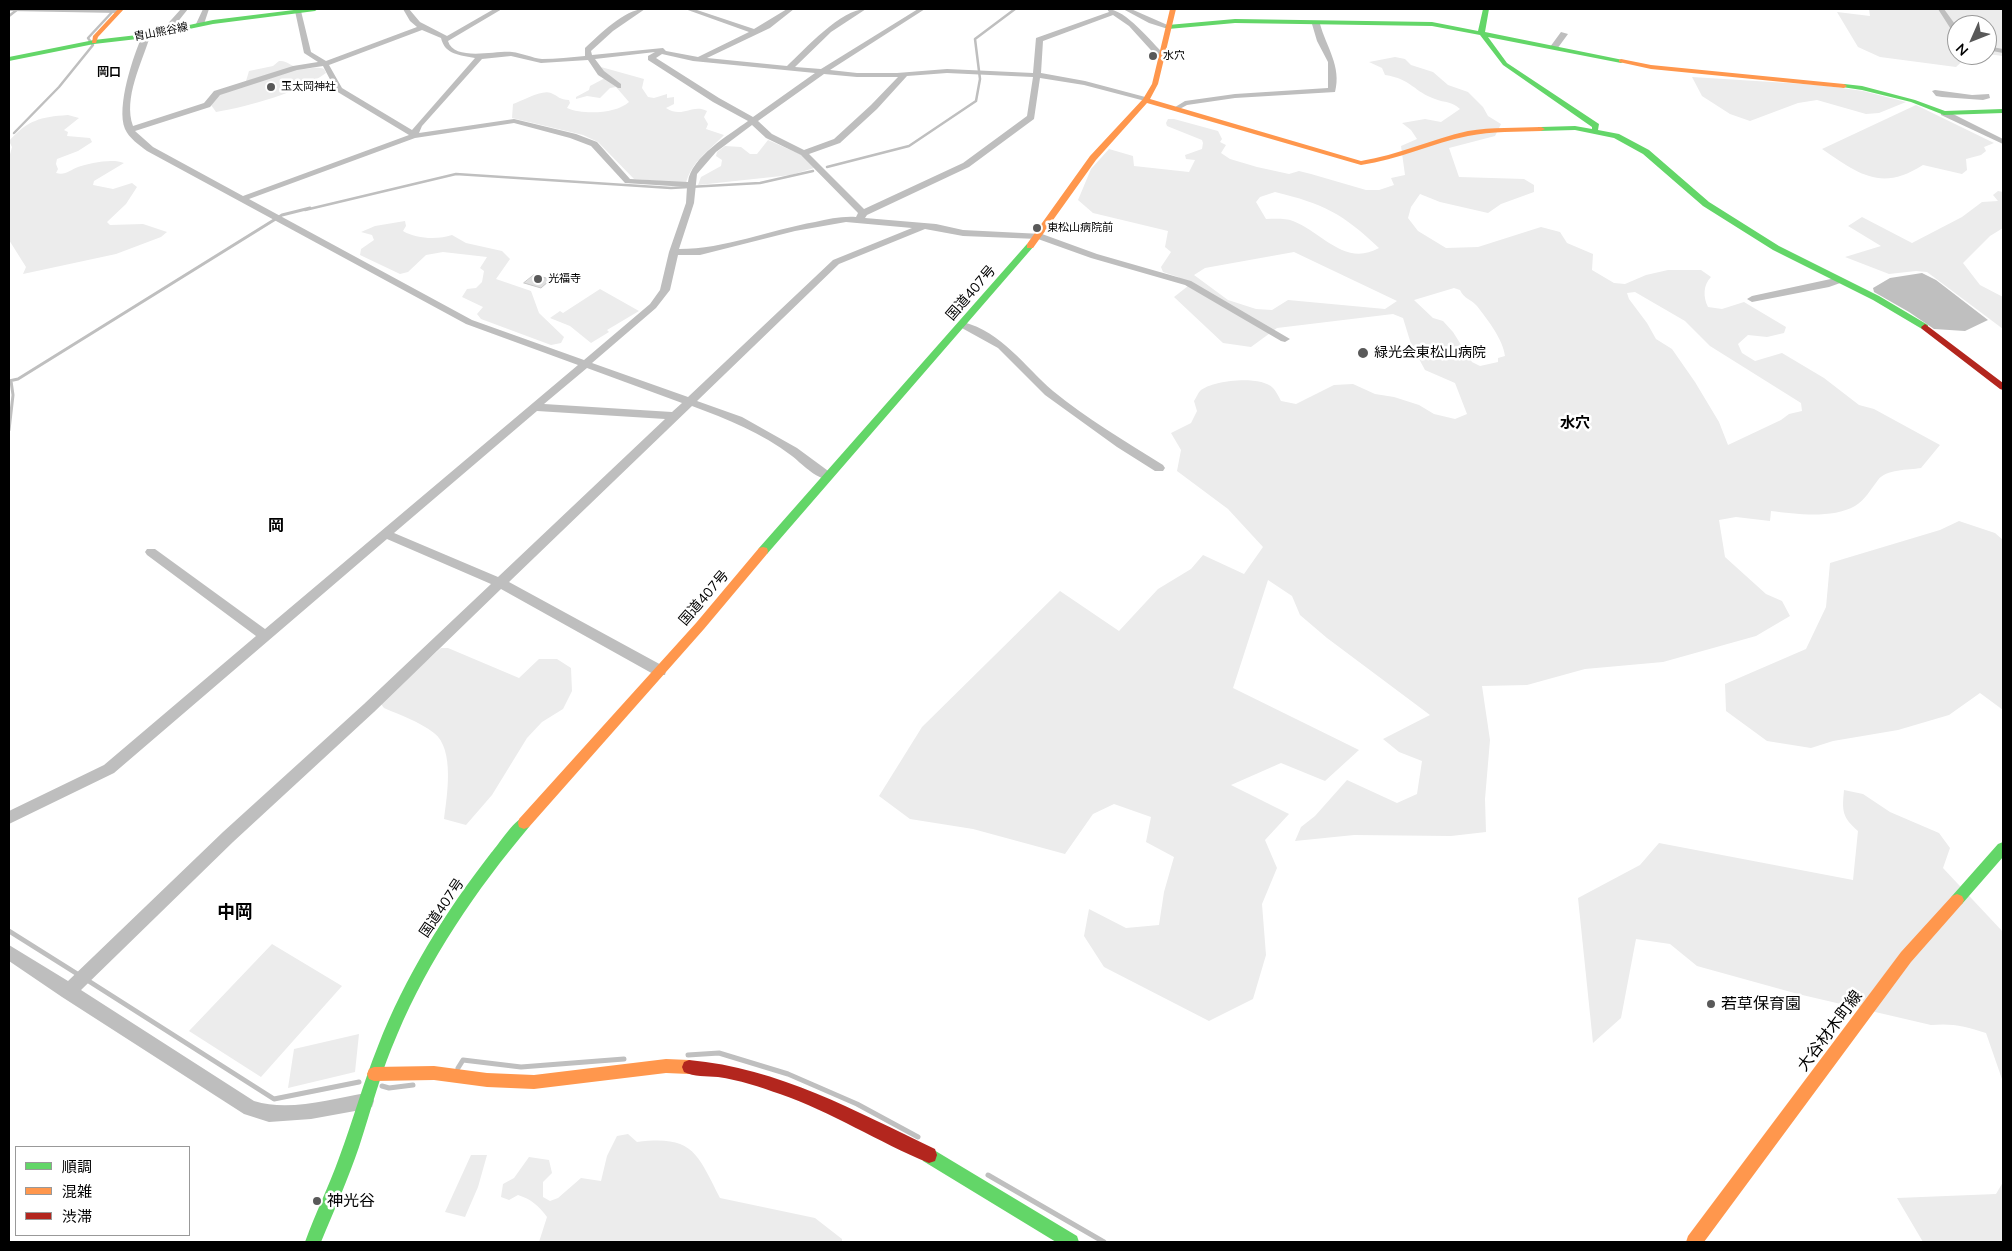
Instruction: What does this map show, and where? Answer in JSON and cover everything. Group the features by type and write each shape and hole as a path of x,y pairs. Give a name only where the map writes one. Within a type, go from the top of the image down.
{"main road":[{"name":"胄山熊谷線","path":"9,59 91,42 146,36 200,24 315,9"},
{"name":"国道407号","path":"313,1242 350,1149 374,1074 398,1016 425,962 468,894 512,836 660,670 1039,236 1093,158 1146,100 1155,84 1172,9"},
{"path":"1486,9 1481,32 1505,64 1596,126 1595,130"},
{"path":"91,42 120,10"},
{"path":"1168,26 1183,27 1229,22 1316,24 1420,23 1481,32 1675,70 1862,88 1906,99 1944,113 2003,111"},
{"path":"1146,100 1325,154 1365,163 1403,156 1446,140 1482,131 1561,128 1595,130 1616,136 1638,146 1706,204 1776,248 1921,324 2003,387"},
{"name":"大谷材木町線","path":"1694,1242 1906,957 2003,848"},
{"path":"374,1074 434,1073 486,1080 534,1082 666,1066 712,1067 739,1073 802,1096 940,1160 1071,1242"}],"street":[{"path":"10,9 120,10"},
{"path":"165,32 185,9"},
{"path":"200,24 206,9"},
{"path":"406,9 409,17 420,28 446,39"},
{"path":"446,39 500,9"},
{"path":"618,86 601,73 590,57 588,50 610,29 642,9"},
{"path":"688,9 755,32"},
{"path":"700,59 755,32 791,9"},
{"path":"789,68 828,30 863,9"},
{"path":"9,818 109,769 653,306 665,290 674,252 690,203 693,174 713,150 804,83 825,72 922,9"},
{"path":"1126,9 1151,22 1168,26"},
{"path":"298,11 300,26 308,53 325,64 339,89 413,135"},
{"path":"862,216 893,198 966,165 1031,117 1037,75 1039,40 1112,11 1131,25 1162,57"},
{"path":"1176,109 1185,103 1235,96 1332,90 1332,62 1321,41 1316,24"},
{"path":"129,130 207,105 217,93 296,68 325,64 420,28"},
{"path":"1554,47 1564,34"},
{"path":"146,36 128,97 125,118 129,130 137,140 150,149 469,322 738,419 763,432 828,476"},
{"path":"446,39 448,48 458,53 480,57 511,54 541,61 590,57 645,49 663,50 700,59 869,75 904,75 957,71 1037,75 1085,83 1146,100"},
{"path":"663,50 651,58 716,100 752,120 768,136 804,153 862,216"},
{"path":"413,135 480,57"},
{"path":"804,153 837,141 874,108 904,75"},
{"path":"1944,113 2003,142"},
{"path":"242,199 413,135 514,121 573,136 594,144 628,181 691,185"},
{"path":"674,252 700,252 795,228 862,216 963,233 1039,236 1094,256 1188,283 1285,338"},
{"path":"68,992 228,837 370,708 836,262 924,226"},
{"path":"1752,299 1829,284 1840,280"},
{"path":"963,325 1002,346 1049,393 1121,444 1160,468"},
{"path":"536,407 674,416"},
{"path":"386,534 500,582 660,670"},
{"path":"151,552 266,637"},
{"path":"9,952 68,992 250,1108 269,1114 311,1111 366,1101"}],"shaded area":[{"path":"1869,9 2003,9 2003,56 1997,55 1997,15 1947,15 1947,65 1958,65 1956,67 1880,57 1858,47 1837,12 1870,16"},
{"path":"1395,57 1405,59 1411,65 1433,72 1448,85 1468,92 1483,107 1488,116 1501,124 1495,136 1449,148 1459,177 1524,179 1534,185 1534,192 1501,204 1488,213 1440,202 1420,194 1411,207 1408,218 1418,231 1446,248 1478,247 1541,227 1560,232 1567,243 1593,254 1592,270 1614,283 1625,284 1646,275 1668,270 1701,270 1711,277 1706,284 1705,291 1708,307 1722,309 1744,302 1786,327 1784,333 1767,337 1748,335 1738,344 1742,353 1755,361 1782,353 1824,378 1859,405 1874,409 1940,445 1921,468 1898,471 1882,476 1862,501 1846,510 1825,514 1771,511 1770,521 1736,517 1719,520 1725,557 1766,594 1782,601 1790,616 1756,636 1663,662 1585,669 1527,685 1482,686 1490,740 1485,799 1486,832 1451,836 1354,835 1295,841 1301,827 1315,816 1347,780 1397,803 1417,794 1422,761 1399,752 1383,739 1430,715 1327,638 1300,615 1292,596 1268,580 1233,688 1359,750 1325,781 1281,763 1231,785 1289,814 1265,840 1277,868 1262,904 1266,955 1253,999 1209,1021 1104,967 1084,936 1089,909 1126,928 1159,925 1164,892 1174,857 1146,842 1151,817 1114,804 1093,814 1065,854 973,829 910,819 879,796 922,727 1060,591 1119,631 1158,589 1191,569 1203,555 1244,574 1263,547 1228,509 1177,471 1181,450 1171,433 1191,423 1197,411 1194,401 1200,391 1206,387 1225,382 1258,381 1273,388 1281,401 1296,404 1334,385 1353,384 1375,394 1394,397 1419,405 1434,414 1455,419 1467,414 1455,383 1425,370 1411,344 1403,318 1393,314 1277,328 1251,347 1223,343 1174,297 1188,286 1178,277 1163,272 1161,267 1171,252 1165,247 1168,231 1093,213 1078,200 1091,169 1109,149 1133,156 1134,166 1189,172 1195,160 1186,159 1185,155 1202,149 1202,140 1167,126 1168,119 1218,131 1222,139 1220,142 1226,145 1221,153 1230,159 1257,167 1289,174 1299,171 1366,190 1379,190 1394,185 1391,178 1405,175 1401,146 1417,139 1411,130 1402,123 1425,119 1441,122 1460,109 1451,103 1422,93 1401,79 1385,75 1382,68 1369,62","holes":["1275,192 1307,201 1332,211 1354,226 1379,248 1367,253 1345,251 1293,221 1266,219 1256,202 1260,197","1294,252 1397,301 1385,309 1288,300 1272,310 1256,309 1228,300 1194,275 1205,268","1454,288 1460,290 1477,306 1490,323 1498,336 1505,356 1498,358 1498,362 1480,366 1472,362 1453,332 1443,321 1433,318 1414,300","1635,292 1685,321 1710,346 1801,403 1802,411 1789,414 1781,420 1728,445 1719,422 1695,382 1672,349 1656,339 1629,299 1627,293"]},
{"path":"279,61 299,68 324,69 326,73 288,93 216,112 211,105 219,94 246,81 249,71 273,66"},
{"path":"601,67 644,79 642,88 648,97 654,98 667,94 667,98 674,97 674,104 666,108 672,111 682,112 702,109 707,111 704,117 708,124 706,129 724,135 692,168 686,183 634,179 598,142 583,135 512,118 513,104 547,92 561,99 569,100 570,103 567,108 582,112 608,111 629,102 616,87 610,88 600,98 587,96 576,99 576,97 589,90 590,86 607,77"},
{"path":"1692,77 1820,85 1863,91 1906,102 1879,113 1866,114 1817,100 1798,103 1750,121 1730,114 1702,96"},
{"path":"1932,91 1972,95 1989,94 1990,98 1983,100 1942,97 1936,96"},
{"path":"1916,105 1994,143 1984,147 1986,151 1981,155 1966,159 1967,170 1962,174 1923,165 1908,173 1882,178 1859,172 1822,149"},
{"path":"68,115 79,118 64,130 68,132 67,136 90,138 92,142 78,151 57,159 58,169 56,173 65,173 83,165 101,162 114,161 124,163 94,181 93,185 113,189 132,183 137,187 126,204 107,222 110,225 143,224 167,232 161,237 116,254 23,274 26,267 9,240 9,158 12,147 9,141 22,128 35,121"},
{"path":"768,140 802,155 814,168 791,175 698,185 701,177 721,166 722,160 716,156 717,152 725,146 741,147 750,154 757,154"},
{"path":"1998,191 2003,192 2003,228 1990,236 1963,263 1980,285 2003,297 2003,329 1927,272 1916,271 1889,274 1845,257 1881,246 1848,226 1862,217 1912,243 1962,217 1982,202 1998,201 1993,195"},
{"path":"405,221 406,226 403,231 414,236 434,238 452,235 466,243 502,251 510,259 496,279 531,291 539,313 564,337 561,343 551,345 481,319 477,314 483,307 462,297 467,289 476,288 482,282 484,271 480,268 487,257 443,252 426,255 408,272 400,274 360,255 361,249 374,240 372,235 361,232 375,226"},
{"path":"1922,273 1936,280 1988,320 1965,331 1934,329 1874,292 1873,288 1890,278"},
{"path":"600,289 639,311 607,330 609,332 591,343 570,326 550,318 560,311 563,313"},
{"path":"1959,521 1995,533 2003,540 2003,710 1980,693 1949,715 1898,730 1833,741 1811,748 1767,741 1726,711 1725,684 1806,649 1826,607 1830,563 1940,530"},
{"path":"441,648 448,648 519,678 539,659 557,659 571,668 572,691 563,709 542,722 527,738 492,795 466,825 444,819 448,773 445,750 441,740 428,729 384,708 381,704 385,698"},
{"path":"1844,790 1863,794 1890,812 1939,833 1950,848 1943,868 2003,932 2003,1082 1986,1033 1945,1024 1931,1025 1798,994 1697,966 1670,944 1636,939 1621,1018 1593,1043 1578,898 1640,865 1659,843 1853,880 1858,831 1849,822 1844,813"},
{"path":"272,944 342,986 261,1077 189,1031"},
{"path":"359,1034 355,1072 288,1088 294,1049"},
{"path":"628,1134 637,1142 670,1141 691,1150 705,1169 720,1198 815,1218 842,1239 842,1242 539,1242 547,1217 544,1213 534,1203 518,1195 509,1200 501,1197 503,1184 514,1178 529,1157 549,1160 552,1173 543,1182 543,1197 550,1201 558,1198 581,1178 601,1181 607,1156 617,1136"},
{"path":"471,1155 487,1155 478,1187 465,1217 445,1212"},
{"path":"2003,1182 2003,1242 1923,1242 1897,1198 1996,1194"}],"building":[{"name":"光福寺","path":"534,275 550,280 541,288 524,283"}],"waterway":[{"path":"9,16 18,9"},
{"path":"14,133 59,87 93,45 88,38 115,9"},
{"path":"827,167 909,146 976,101 980,79 975,39 1015,9"},
{"path":"305,210 456,174 671,188 760,183 813,171"},
{"path":"9,381 18,379 282,215 310,208"},
{"path":"9,430 13,395 11,381"},
{"path":"9,931 79,975"},
{"path":"87,980 274,1099 359,1082"},
{"path":"688,1055 719,1053 788,1074 857,1104 918,1137"},
{"path":"458,1068 463,1060 521,1067 624,1059"},
{"path":"382,1086 389,1088 413,1085"},
{"path":"988,1175 1104,1242"}],"traffic: fast":[{"path":"9,59 94,42 146,36 213,22 315,9"},
{"path":"1486,9 1481,32 1505,64 1596,126 1595,130"},
{"path":"1168,27 1235,21 1432,24 1621,61"},
{"path":"1844,86 1862,88 1913,101 1944,113 2003,111"},
{"path":"1541,129 1575,128 1616,136 1646,152 1706,204 1776,248 1876,298 1925,327"},
{"path":"763,551 1030,246"},
{"path":"313,1242 347,1159 384,1048 424,964 470,891 524,823"},
{"path":"1957,900 2003,848"},
{"path":"929,1155 1071,1242"}],"traffic: slow":[{"path":"94,42 95,37 121,9"},
{"path":"1030,246 1093,158 1146,100 1155,84 1173,9"},
{"path":"1621,61 1651,67 1844,86"},
{"path":"1146,100 1361,163 1392,157 1467,134 1490,130 1541,129"},
{"path":"524,823 700,626 763,551"},
{"path":"1694,1242 1906,957 1957,900"},
{"path":"374,1074 434,1073 487,1080 534,1082 666,1066 689,1067"}],"traffic: jam":[{"path":"1925,327 2003,387"},
{"path":"689,1067 719,1070 780,1087 812,1099 929,1155"}],"place":[{"name":"水穴","path":"1153,56"},
{"name":"玉太岡神社","path":"271,87"},
{"name":"東松山病院前","path":"1037,228"},
{"name":"光福寺","path":"538,279"},
{"name":"緑光会東松山病院","path":"1363,353"},
{"name":"若草保育園","path":"1711,1004"},
{"name":"神光谷","path":"317,1201"}],"district":[{"name":"岡口","path":"109,72"},
{"name":"水穴","path":"1575,423"},
{"name":"岡","path":"276,526"},
{"name":"中岡","path":"235,913"}]}
